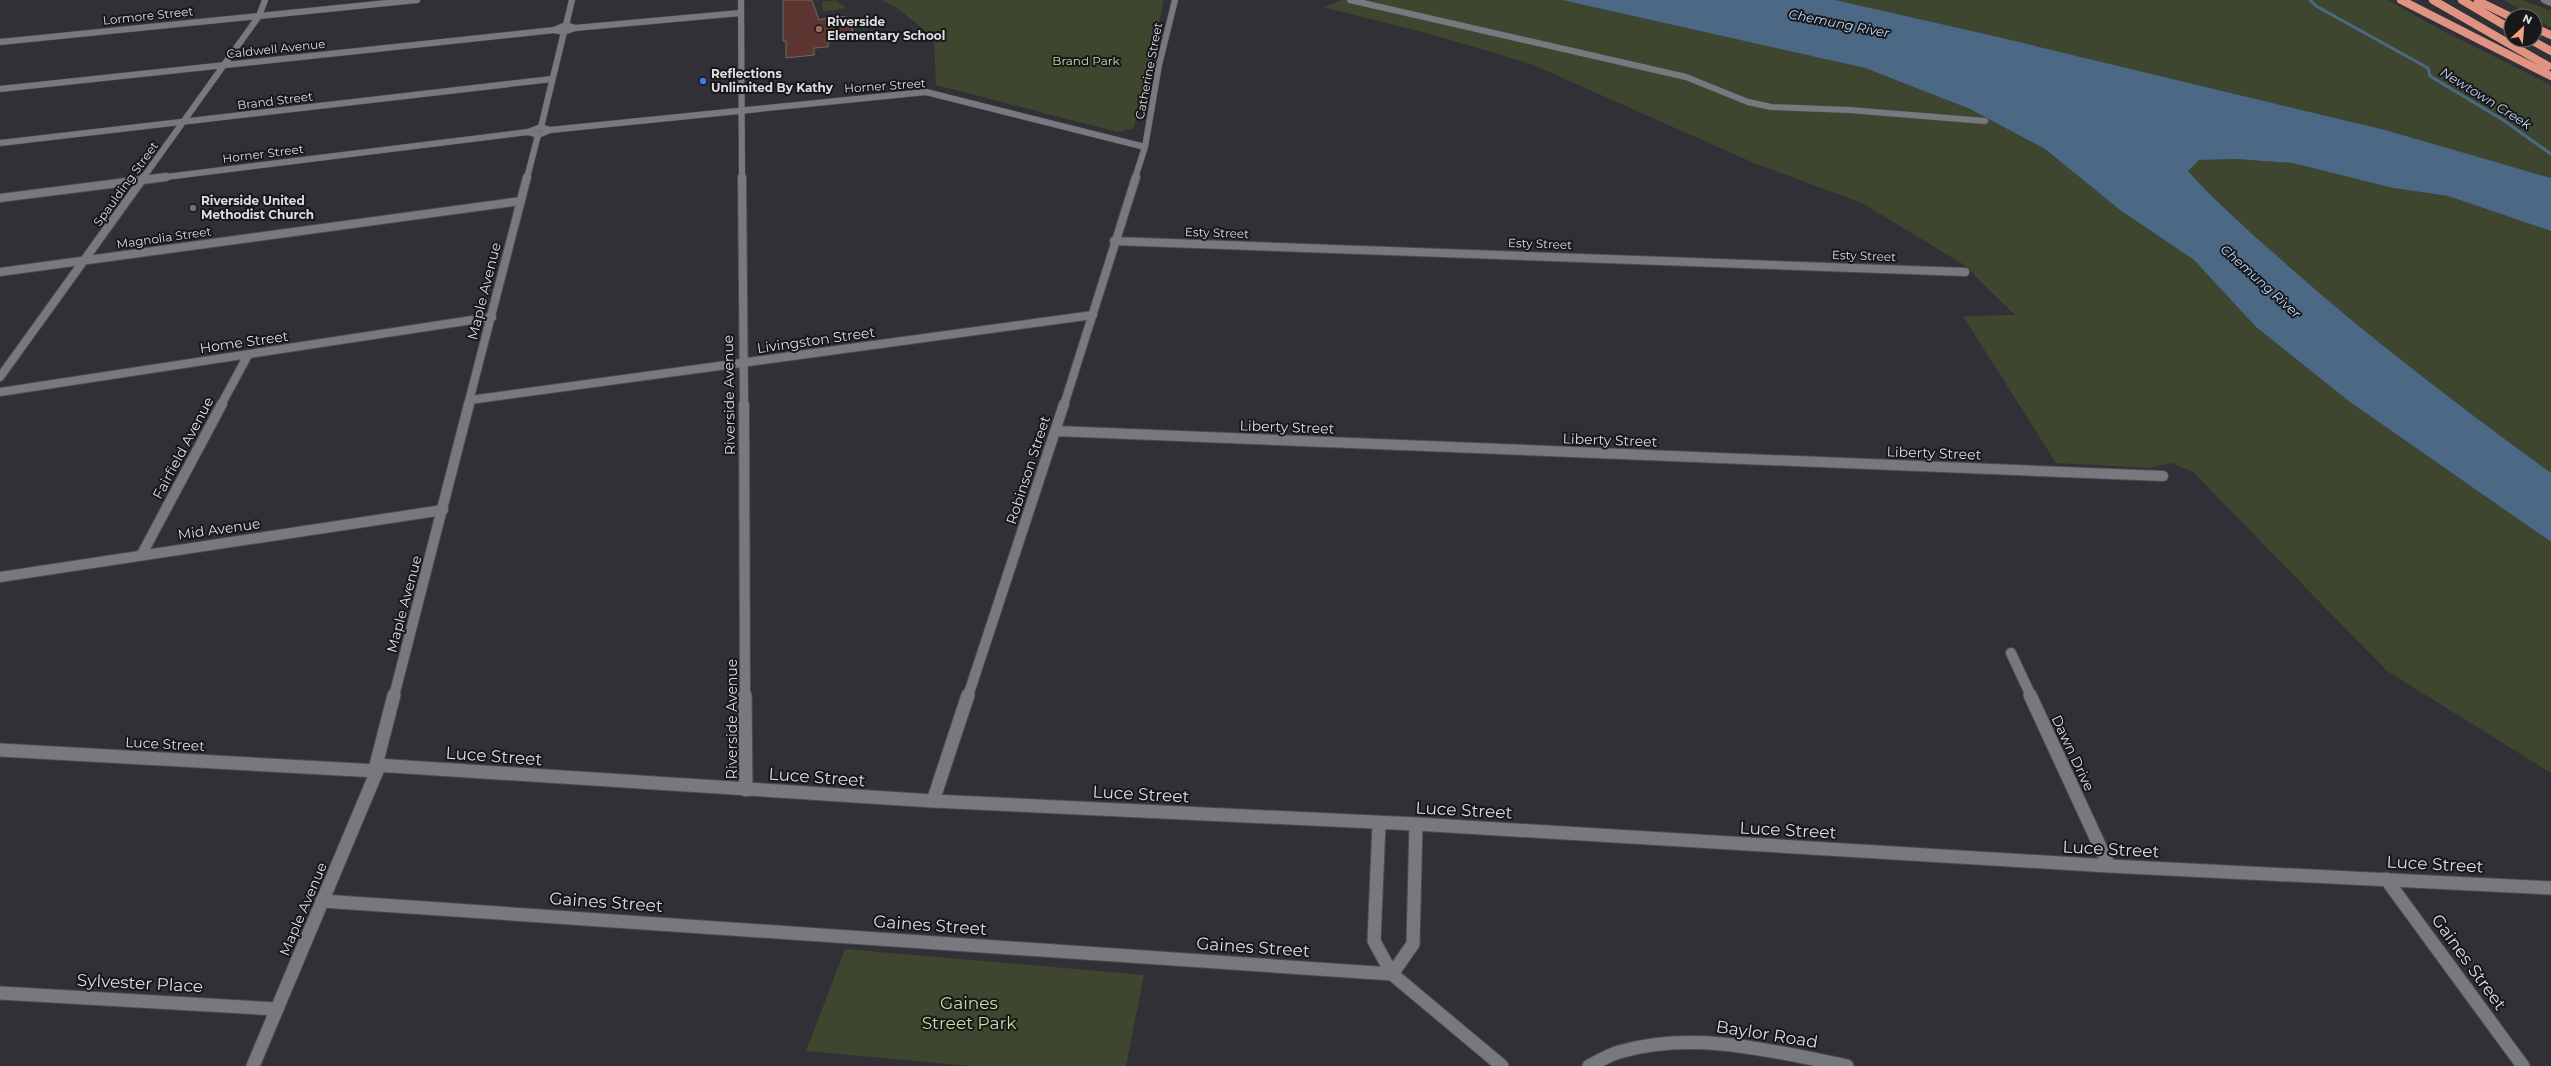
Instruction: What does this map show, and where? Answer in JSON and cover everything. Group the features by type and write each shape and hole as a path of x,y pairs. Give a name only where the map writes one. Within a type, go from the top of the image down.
{"highway":[{"path":"2400,0 2551,76"},
{"path":"2433,0 2551,67"},
{"path":"2462,0 2503,24"},
{"path":"2476,0 2503,12"}],"street":[{"name":"Spaulding Street","path":"0,377 225,65 258,16 265,0"},
{"name":"Lormore Street","path":"0,42 417,0"},
{"name":"Maple Avenue","path":"253,1066 376,768 492,316 536,131 552,79 572,0"},
{"name":"Riverside Avenue","path":"740,0 746,790"},
{"name":"Catherine Street","path":"1145,146 1159,65 1175,0"},
{"path":"1350,0 1686,77 1748,102 1771,108 1849,110 1985,121"},
{"path":"2544,0 2551,3"},
{"path":"565,29 740,13"},
{"name":"Caldwell Avenue","path":"0,89 565,29"},
{"name":"Brand Street","path":"0,144 552,79"},
{"name":"Horner Street","path":"0,198 536,131 926,92 1145,146"},
{"name":"Robinson Street","path":"933,801 1056,431 1093,315 1114,241 1145,146"},
{"name":"Magnolia Street","path":"0,272 520,202"},
{"name":"Esty Street","path":"1114,241 1965,272"},
{"name":"Livingston Street","path":"470,400 1093,315"},
{"name":"Home Street","path":"0,392 248,355 492,316"},
{"name":"Fairfield Avenue","path":"142,554 248,355"},
{"name":"Liberty Street","path":"1056,431 2163,476"},
{"name":"Mid Avenue","path":"0,576 443,510"},
{"name":"Dawn Drive","path":"2011,653 2109,866"},
{"name":"Luce Street","path":"0,750 376,768 933,801 1416,824 2109,866 2551,888"},
{"path":"1380,823 1374,940 1392,974 1502,1066"},
{"path":"1392,974 1413,944 1416,824"},
{"name":"Gaines Street","path":"2386,879 2524,1066"},
{"name":"Gaines Street","path":"322,901 1392,974"},
{"name":"Sylvester Place","path":"0,993 277,1009"},
{"name":"Baylor Road","path":"1589,1066 1605,1056 1668,1042 1731,1044 1847,1066"}],"green space":[{"path":"835,0 846,8 823,12 822,2"},
{"name":"Brand Park","path":"882,0 1164,0 1134,128 1118,132 936,85 934,38 897,8"},
{"path":"1341,0 1562,0 1865,68 1970,109 2045,149 2120,210 2194,260 2256,327 2350,402 2551,542 2551,773 2387,671 2193,472 2171,463 2150,468 2056,463 1963,316 2015,315 1964,265 1862,203 1754,163 1531,64 1430,34 1323,7"},
{"path":"1835,0 2388,0 2443,31 2551,85 2551,178 2356,123 1994,36"},
{"path":"2504,0 2523,0 2551,11 2551,28 2543,23 2543,8 2518,8"},
{"path":"2236,159 2293,163 2393,188 2448,196 2551,231 2551,473 2456,403 2363,330 2273,253 2188,171 2199,160"},
{"name":"Gaines Street Park","path":"845,949 1144,975 1126,1066 971,1066 806,1051"}],"water":[{"name":"Chemung River","path":"1562,0 1835,0 1994,36 2385,130 2551,178 2551,231 2448,196 2393,188 2293,163 2236,159 2199,160 2188,171 2247,229 2349,318 2449,397 2551,473 2551,542 2350,402 2256,327 2194,260 2120,210 2045,149 1970,109 1865,68"}],"building":[{"name":"Riverside Elementary School","path":"783,0 812,0 819,20 834,16 846,17 850,19 853,32 839,33 839,41 828,42 828,47 814,48 814,55 786,58 786,41 783,41"}],"waterway":[{"name":"Newtown Creek","path":"2310,0 2316,6 2428,68 2430,76 2503,120 2551,154"}],"place":[{"name":"Riverside Elementary School","path":"819,29"},
{"name":"Reflections Unlimited By Kathy","path":"703,81"},
{"name":"Riverside United Methodist Church","path":"193,208"}]}
